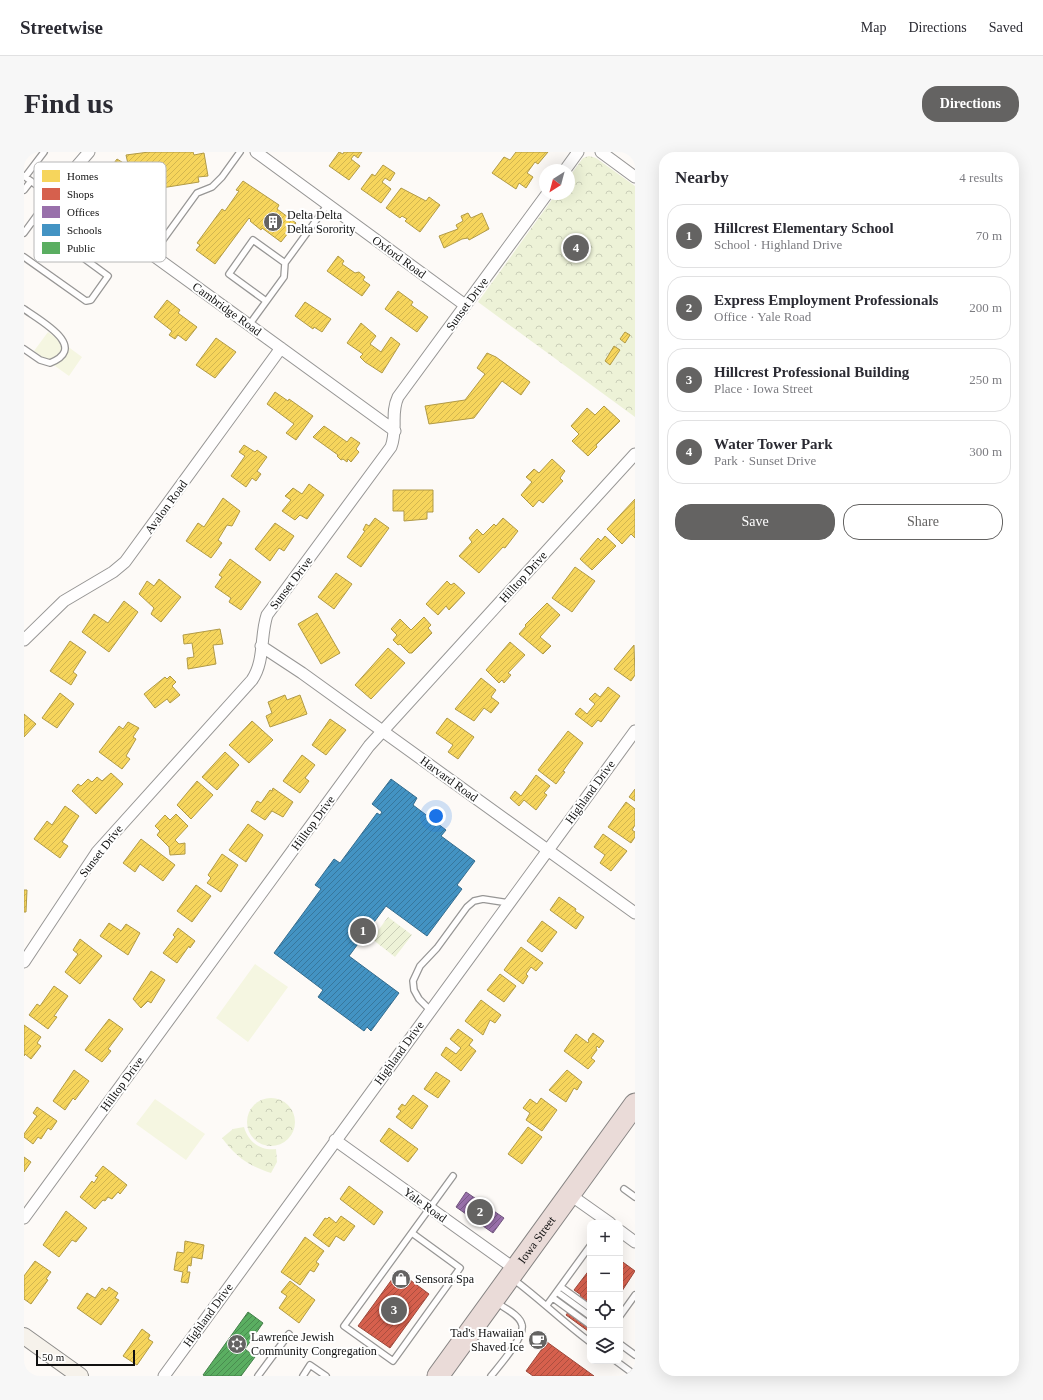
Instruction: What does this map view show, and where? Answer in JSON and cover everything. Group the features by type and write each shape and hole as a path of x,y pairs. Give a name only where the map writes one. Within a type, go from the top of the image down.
{"highway":[{"name":"Iowa Street","path":"438,1376 635,1104"}],"main road":[{"path":"24,1336 80,1376"}],"street":[{"path":"80,162 89,152"},
{"name":"Oxford Road","path":"256,152 465,305"},
{"path":"569,164 578,152"},
{"path":"601,152 635,177"},
{"name":"Sunset Drive","path":"24,962 97,852 252,680 259,668 262,628 267,615 391,447 395,431 394,411 398,397 543,200"},
{"name":"Cambridge Road","path":"162,262 395,431"},
{"name":"Avalon Road","path":"24,640 64,601 113,572 125,562 281,348"},
{"name":"Hilltop Drive","path":"24,1218 306,832 382,731 635,454"},
{"name":"Harvard Road","path":"261,646 635,913"},
{"name":"Highland Drive","path":"166,1375 335,1140 635,732"},
{"name":"Yale Road","path":"335,1140 430,1208 512,1273"},
{"path":"570,1194 604,1220"},
{"path":"623,1233 635,1242"}],"lane":[{"path":"36,162 44,152"},
{"path":"166,236 197,193 212,187 222,177 240,152"},
{"path":"34,165 25,176 34,183"},
{"path":"24,190 31,181"},
{"path":"249,325 284,276 285,263 328,204"},
{"path":"24,233 33,221"},
{"path":"266,301 229,274 253,240 285,263"},
{"path":"24,257 86,302 91,300 108,276 89,262"},
{"path":"24,309 60,335 65,344 64,350 60,356 50,363 40,360 24,349"},
{"path":"430,1010 419,999 414,990 413,981 420,966 437,948 467,907 474,902 483,899 509,903"},
{"path":"412,1233 460,1268 393,1361 344,1326 453,1176"},
{"path":"624,1189 635,1197"},
{"path":"547,1306 587,1250"},
{"path":"512,1273 562,1321 587,1340"},
{"path":"561,1287 587,1306"},
{"path":"557,1292 587,1314"},
{"path":"623,1312 635,1296"},
{"path":"553,1298 587,1323"},
{"path":"491,1376 521,1336 522,1326 518,1318 493,1300"},
{"path":"258,1376 289,1334"},
{"path":"623,1346 635,1355"},
{"path":"620,1364 635,1375"},
{"path":"302,1376 310,1365 326,1376"}],"green space":[{"path":"589,156 596,158 635,186 635,417 478,302 552,200 575,200 575,169 583,158"},
{"path":"48,332 82,357 69,376 34,351"},
{"path":"388,917 412,935 395,957 372,939"},
{"path":"255,964 288,987 248,1042 216,1018"},
{"path":"271,1098 280,1100 288,1105 293,1113 295,1122 293,1131 288,1139 280,1144 271,1146 262,1144 254,1139 249,1131 247,1122 249,1113 254,1105 262,1100"},
{"path":"155,1099 205,1134 186,1160 136,1124"},
{"path":"244,1127 252,1141 260,1147 265,1149 276,1149 277,1162 271,1173 250,1164 238,1156 222,1138 233,1129"}],"building: Homes":[{"path":"149,152 193,152 194,155 204,153 208,176 198,177 199,182 166,187 166,162 128,162 126,155"},
{"path":"339,152 343,154 344,152 362,152 358,158 354,155 351,159 360,166 349,180 329,166"},
{"path":"516,152 548,152 538,164 535,162 527,173 533,177 526,188 519,183 516,189 492,173 504,157 510,160"},
{"path":"117,159 122,162 115,162"},
{"path":"383,165 395,173 390,181 385,178 382,182 391,189 381,203 361,189 372,174 375,176"},
{"name":"Delta Delta Delta Sorority","path":"243,181 279,205 277,209 296,223 281,242 262,228 261,230 250,221 251,220 249,218 215,264 196,250 200,245 197,243 222,209 225,211 239,191 236,190"},
{"path":"401,188 426,201 429,197 440,205 420,232 405,221 407,219 402,216 400,218 386,208"},
{"path":"468,213 471,218 482,213 489,229 469,240 468,238 462,239 444,248 439,236 458,229 456,225 463,221 461,216"},
{"path":"338,256 344,261 342,264 355,273 359,272 365,277 363,280 370,285 362,296 327,271"},
{"path":"398,291 413,302 411,305 428,317 417,332 385,309"},
{"path":"167,300 180,310 178,313 197,327 186,341 178,335 175,339 169,335 172,331 154,317"},
{"path":"305,302 331,319 322,332 314,327 313,329 295,316"},
{"path":"361,323 376,336 370,344 381,352 391,337 400,344 382,373 365,362 360,357 363,354 347,343"},
{"path":"625,332 630,335 625,343 620,339"},
{"path":"216,338 236,352 215,378 196,365"},
{"path":"614,346 620,350 610,365 605,361"},
{"path":"487,353 496,357 530,382 521,395 502,381 474,418 429,424 425,406 465,400 485,374 477,368"},
{"path":"275,392 288,401 289,399 313,416 296,440 286,433 294,424 267,404"},
{"path":"604,406 620,421 596,445 597,447 588,456 572,441 579,434 571,426 587,408 595,415"},
{"path":"324,426 347,442 351,437 360,443 356,449 359,452 351,462 348,459 347,462 343,459 341,460 337,456 338,455 313,437"},
{"path":"244,445 255,452 257,450 267,457 257,471 261,474 256,481 252,478 246,487 231,476 245,456 239,452"},
{"path":"552,459 565,471 560,478 563,481 543,503 539,500 533,507 521,495 532,482 526,477 534,469 539,473"},
{"path":"309,484 324,495 307,519 300,515 295,520 282,511 291,500 285,496 293,488 302,494"},
{"path":"393,490 433,490 433,512 427,512 427,519 404,521 404,511 393,511"},
{"path":"223,498 240,511 232,526 227,525 218,540 222,543 211,558 186,541 198,523 204,527"},
{"path":"635,499 635,538 631,534 622,544 607,529"},
{"path":"375,518 389,528 361,567 347,557 365,531 363,530 366,524 369,526"},
{"path":"503,518 518,531 505,548 503,547 479,573 459,556 472,542 469,538 477,529 483,535 494,524 496,526"},
{"path":"275,523 294,536 284,551 279,548 270,561 255,549"},
{"path":"605,536 616,546 592,570 580,559 598,538 601,541"},
{"path":"230,559 261,582 241,610 229,602 231,598 215,587 222,577 219,575"},
{"path":"575,567 595,581 572,612 552,598"},
{"path":"336,573 352,584 334,609 318,597"},
{"path":"159,579 181,597 161,622 151,614 154,608 139,594 147,581 154,586"},
{"path":"447,581 451,585 454,583 465,593 449,610 446,606 438,615 426,604"},
{"path":"124,601 138,612 109,652 82,632 94,614 108,623"},
{"path":"547,603 560,615 540,637 551,646 543,654 519,634 526,626 525,625"},
{"path":"317,613 340,653 321,664 298,624"},
{"path":"424,617 431,625 428,628 432,633 412,653 409,653 400,644 398,645 393,640 397,635 391,629 400,619 411,630"},
{"path":"220,629 223,644 213,645 216,664 188,669 187,658 194,657 192,643 184,644 183,635"},
{"path":"70,641 86,652 73,672 77,675 71,685 50,671"},
{"path":"510,642 525,655 508,673 511,675 504,683 502,680 499,683 486,670"},
{"path":"634,645 635,675 631,681 614,669"},
{"path":"388,648 405,663 371,699 355,685"},
{"path":"170,676 176,682 172,686 180,695 170,703 167,699 155,708 144,694 165,677 167,679"},
{"path":"481,678 496,690 491,697 499,703 491,713 484,708 474,721 455,709"},
{"path":"608,687 620,696 601,722 598,720 592,727 575,714 580,708 587,714 595,704 589,699 595,693 600,697"},
{"path":"60,693 74,704 57,728 42,718"},
{"path":"285,695 287,700 300,695 307,714 270,727 266,716 272,713 268,702"},
{"path":"24,714 36,724 24,737"},
{"path":"447,718 474,737 458,759 448,752 453,745 436,733"},
{"path":"330,719 346,730 326,755 312,745"},
{"path":"252,721 273,740 249,763 229,745"},
{"path":"128,722 139,728 133,737 136,739 126,756 130,759 122,769 99,752 119,726 123,729"},
{"path":"568,731 583,743 563,771 565,772 556,784 538,770"},
{"path":"225,752 239,765 217,790 202,777"},
{"path":"302,755 315,765 305,778 309,781 300,793 283,781"},
{"path":"111,773 123,784 96,814 72,791 78,784 81,786 88,779 92,782 97,777 102,781"},
{"path":"536,775 550,786 544,793 547,795 536,810 524,800 519,806 510,798 515,791 521,796"},
{"path":"197,781 213,795 191,819 177,805"},
{"path":"273,788 293,802 283,817 272,811 265,820 251,811 257,801 261,803"},
{"path":"635,789 635,801 629,797"},
{"path":"626,802 635,809 635,825 632,830 635,832 635,837 631,843 608,827"},
{"path":"65,806 79,816 62,842 68,846 60,858 34,839 47,821 52,825"},
{"path":"176,814 188,826 175,840 179,844 185,843 185,854 170,855 169,847 157,835 160,831 155,826 165,815 170,820"},
{"path":"248,824 263,835 246,862 229,850"},
{"path":"603,834 627,851 611,871 600,863 605,855 594,847"},
{"path":"141,839 175,865 163,881 140,864 135,872 123,863"},
{"path":"222,854 238,865 221,892 207,883 211,878 208,875"},
{"path":"196,885 211,896 192,922 177,911"},
{"path":"24,890 27,890 26,912 24,912"},
{"path":"559,897 576,909 575,911 584,917 576,929 550,910"},
{"path":"542,921 557,932 542,952 527,941"},
{"path":"109,923 121,931 126,924 140,933 128,955 100,936"},
{"path":"178,928 195,941 190,948 189,946 177,963 163,953 175,937 173,935"},
{"path":"80,939 102,956 80,984 65,972 78,954 73,950"},
{"path":"521,947 543,963 536,971 531,967 526,974 528,976 523,984 504,970"},
{"path":"151,971 165,980 151,1003 148,1001 141,1008 133,999"},
{"path":"500,974 516,986 504,1002 487,990"},
{"path":"54,986 68,996 54,1016 57,1017 48,1029 29,1015 37,1004 40,1006"},
{"path":"481,1000 501,1015 495,1023 490,1020 483,1035 465,1021"},
{"path":"109,1019 123,1029 108,1049 111,1051 102,1062 85,1050"},
{"path":"24,1025 41,1037 37,1043 41,1046 31,1059 25,1054 24,1056"},
{"path":"458,1029 473,1040 469,1045 476,1051 461,1071 441,1055 446,1047 456,1054 461,1048 450,1039"},
{"path":"593,1033 604,1041 599,1048 597,1046 597,1050 591,1058 595,1061 588,1069 564,1051 576,1034 588,1043 588,1040"},
{"path":"74,1070 89,1081 75,1100 73,1098 65,1110 53,1101"},
{"path":"567,1070 582,1082 577,1090 574,1088 566,1102 549,1090"},
{"path":"436,1072 450,1081 438,1098 424,1089"},
{"path":"413,1095 428,1106 412,1129 396,1117 401,1111 398,1109 402,1104 405,1106"},
{"path":"541,1098 557,1110 542,1131 526,1120 530,1113 523,1108 530,1099 537,1104"},
{"path":"37,1107 57,1121 51,1130 48,1128 41,1139 38,1137 33,1144 24,1137 24,1134 37,1116 33,1113"},
{"path":"528,1127 542,1137 522,1164 508,1154"},
{"path":"389,1128 418,1149 408,1162 380,1141"},
{"path":"24,1157 31,1162 24,1172"},
{"path":"103,1166 127,1185 120,1194 118,1192 112,1199 108,1197 105,1201 103,1200 95,1209 80,1197 92,1181 94,1183 98,1177 95,1176"},
{"path":"349,1186 383,1212 374,1225 340,1199"},
{"path":"66,1211 87,1228 76,1242 72,1240 59,1257 43,1245"},
{"path":"341,1216 355,1226 344,1241 336,1236 329,1247 313,1235 325,1218 327,1219 329,1217 336,1223"},
{"path":"305,1237 324,1251 316,1262 319,1264 314,1272 310,1270 300,1285 281,1272"},
{"path":"185,1241 204,1245 202,1259 192,1257 191,1266 188,1265 187,1272 190,1272 188,1283 181,1282 183,1272 174,1270 177,1252 184,1253"},
{"path":"35,1261 51,1272 46,1279 48,1280 31,1304 24,1299 24,1276"},
{"path":"290,1281 315,1300 299,1323 279,1308 287,1296 281,1292"},
{"path":"109,1287 118,1293 115,1298 119,1300 101,1325 77,1308 87,1293 95,1298 102,1288 106,1291"},
{"path":"142,1329 150,1335 148,1339 153,1342 137,1365 123,1356"}],"building: Shops":[{"path":"623,1262 635,1271 623,1289"},
{"path":"398,1271 429,1294 390,1348 358,1326"},
{"path":"587,1273 587,1330 566,1315 581,1295 574,1290"},
{"name":"Tad's Hawaiian Shaved Ice","path":"536,1333 544,1339 539,1346 531,1340"},
{"path":"547,1342 594,1376 533,1376 526,1371"}],"building: Offices":[{"path":"466,1192 504,1218 493,1233 456,1207"}],"building: Schools":[{"path":"391,779 417,798 413,805 446,830 441,836 475,861 457,885 462,889 427,936 386,906 349,956 399,993 371,1031 367,1027 364,1031 318,997 323,990 274,953 321,889 315,885 334,859 340,863 377,813 380,815 382,812 372,804"}],"building: Public":[{"name":"Lawrence Jewish Community Congregation","path":"248,1312 263,1323 245,1349 255,1357 241,1376 203,1375"}],"place":[{"name":"Delta Delta Delta Sorority","path":"273,222"},
{"name":"Water Tower Park","path":"576,248"},
{"name":"Hillcrest Elementary School","path":"363,931"},
{"name":"Express Employment Professionals","path":"480,1212"},
{"name":"Sensora Spa","path":"401,1279"},
{"name":"Hillcrest Professional Building","path":"394,1310"},
{"name":"Tad's Hawaiian Shaved Ice","path":"538,1340"},
{"name":"Lawrence Jewish Community Congregation","path":"237,1344"}]}
